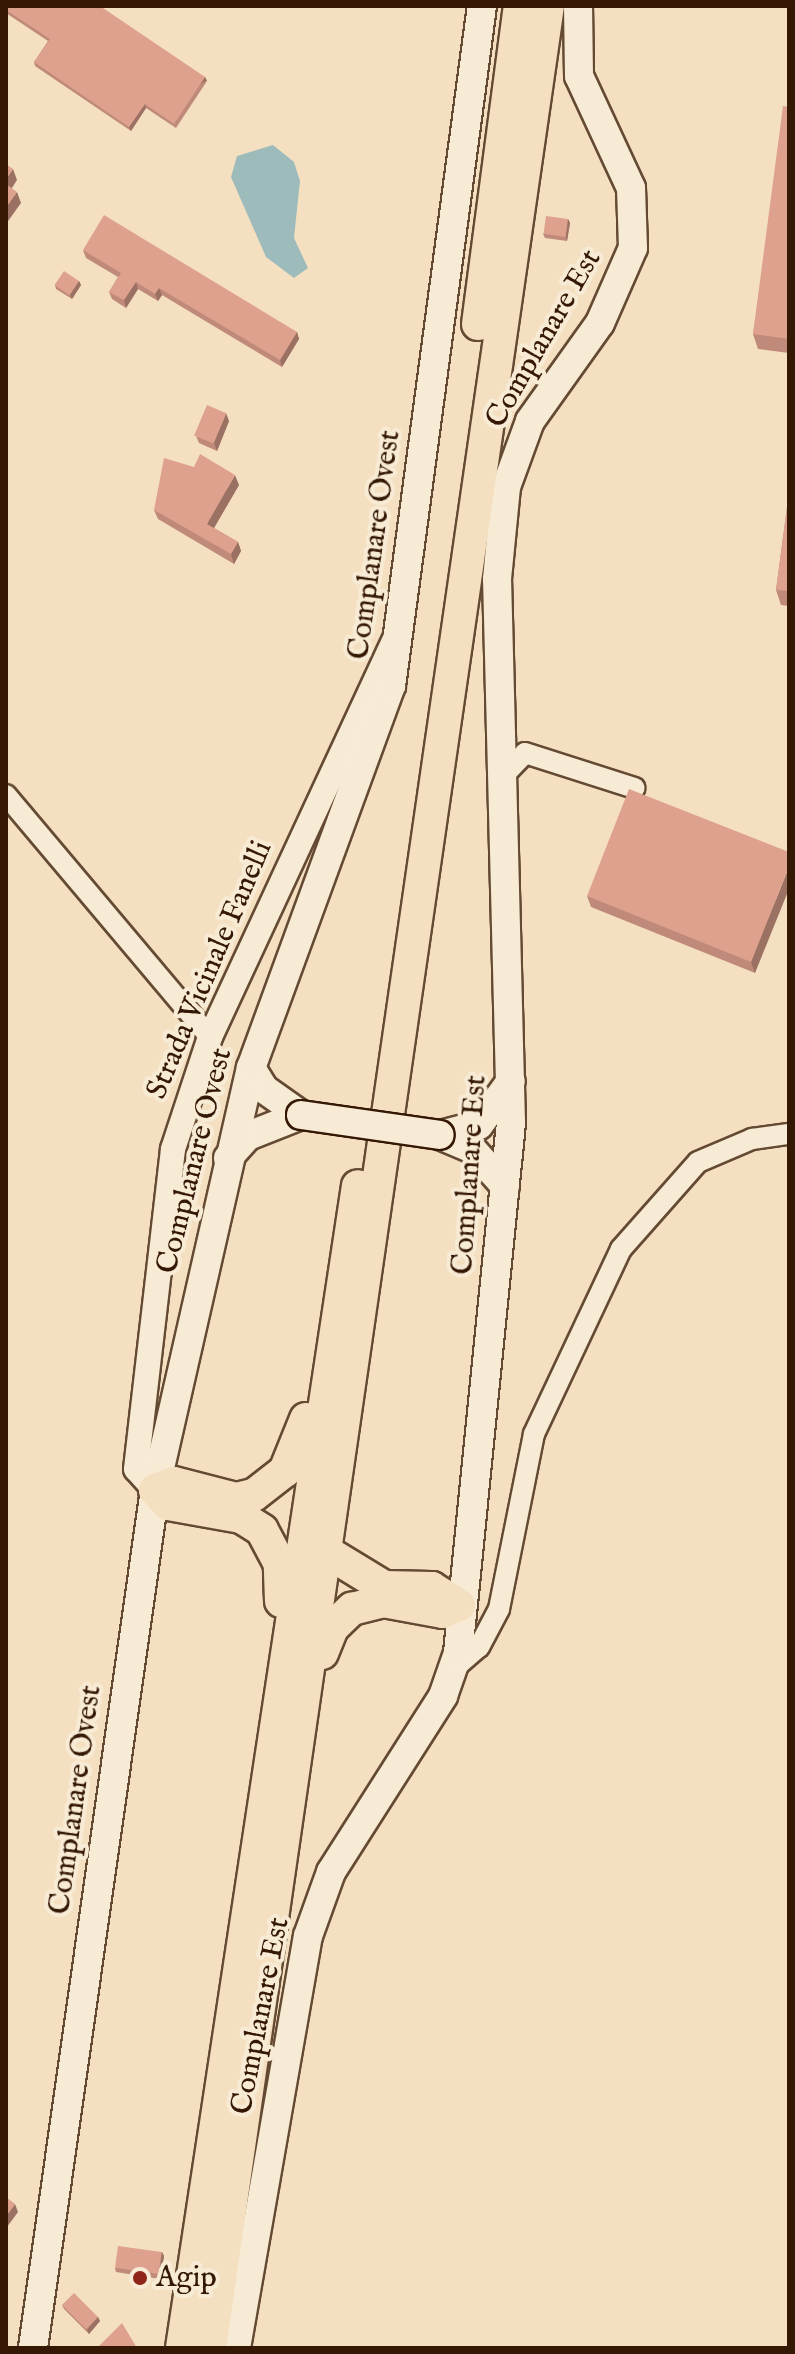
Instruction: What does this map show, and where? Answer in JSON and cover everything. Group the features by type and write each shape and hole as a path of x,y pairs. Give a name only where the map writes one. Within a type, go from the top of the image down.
{"highway":[{"path":"182,2348 283,1662 361,1170 520,6"},
{"path":"210,2348 330,1554 548,6"},
{"path":"283,1662 280,1564 262,1530 241,1517 168,1504 155,1490 174,1483 236,1499 270,1485 290,1463 303,1435 329,1274 361,1170"},
{"path":"330,1554 384,1587 432,1588 459,1605"},
{"path":"308,1689 332,1628 352,1609 383,1601 443,1612 459,1605"}],"main road":[{"name":"Complanare Ovest","path":"33,2348 155,1490 227,1159 251,1068 377,727 399,631 482,6"},
{"name":"Complanare Est","path":"236,2348 308,1936 331,1872 443,1696 451,1671 505,1186 513,1078 497,579 506,487 530,421 600,323 633,248 631,188 579,76 578,6"},
{"path":"251,1068 264,1089 301,1115 440,1135 471,1148 505,1186"},
{"path":"440,1135 479,1125 513,1078"},
{"path":"227,1159 248,1136 301,1115"}],"street":[{"name":"Strada Vicinale Fanelli","path":"155,1490 136,1469 157,1257 173,1149 210,1037 399,631"},
{"path":"502,777 525,753 635,788"},
{"path":"6,795 210,1037"},
{"path":"451,1671 479,1647 499,1609 534,1434 621,1249 698,1162 752,1139 789,1134"}],"water":[{"path":"273,145 294,162 300,181 294,238 308,268 294,278 266,257 231,177 237,156"}],"building":[{"path":"6,6 100,6 205,77 174,124 145,104 129,127 34,62 50,39 6,10"},
{"path":"783,106 789,107 789,339 753,334"},
{"path":"6,164 13,169 6,179"},
{"path":"6,184 17,192 6,207"},
{"path":"104,215 297,332 280,360 159,288 155,294 136,282 124,300 109,292 121,273 83,250"},
{"path":"546,216 568,219 565,237 543,234"},
{"path":"64,271 79,281 69,295 54,285"},
{"path":"207,405 226,413 213,444 194,435"},
{"path":"200,454 235,475 207,524 238,542 231,554 154,510 164,458 194,467"},
{"path":"789,492 789,591 776,590"},
{"path":"629,789 789,852 789,867 751,962 587,896"},
{"path":"6,2197 15,2204 6,2216"},
{"path":"118,2246 162,2252 159,2274 115,2268"},
{"path":"74,2293 98,2317 86,2329 62,2305"},
{"path":"122,2323 137,2348 97,2348"}],"place":[{"name":"Agip","path":"140,2278"}]}
